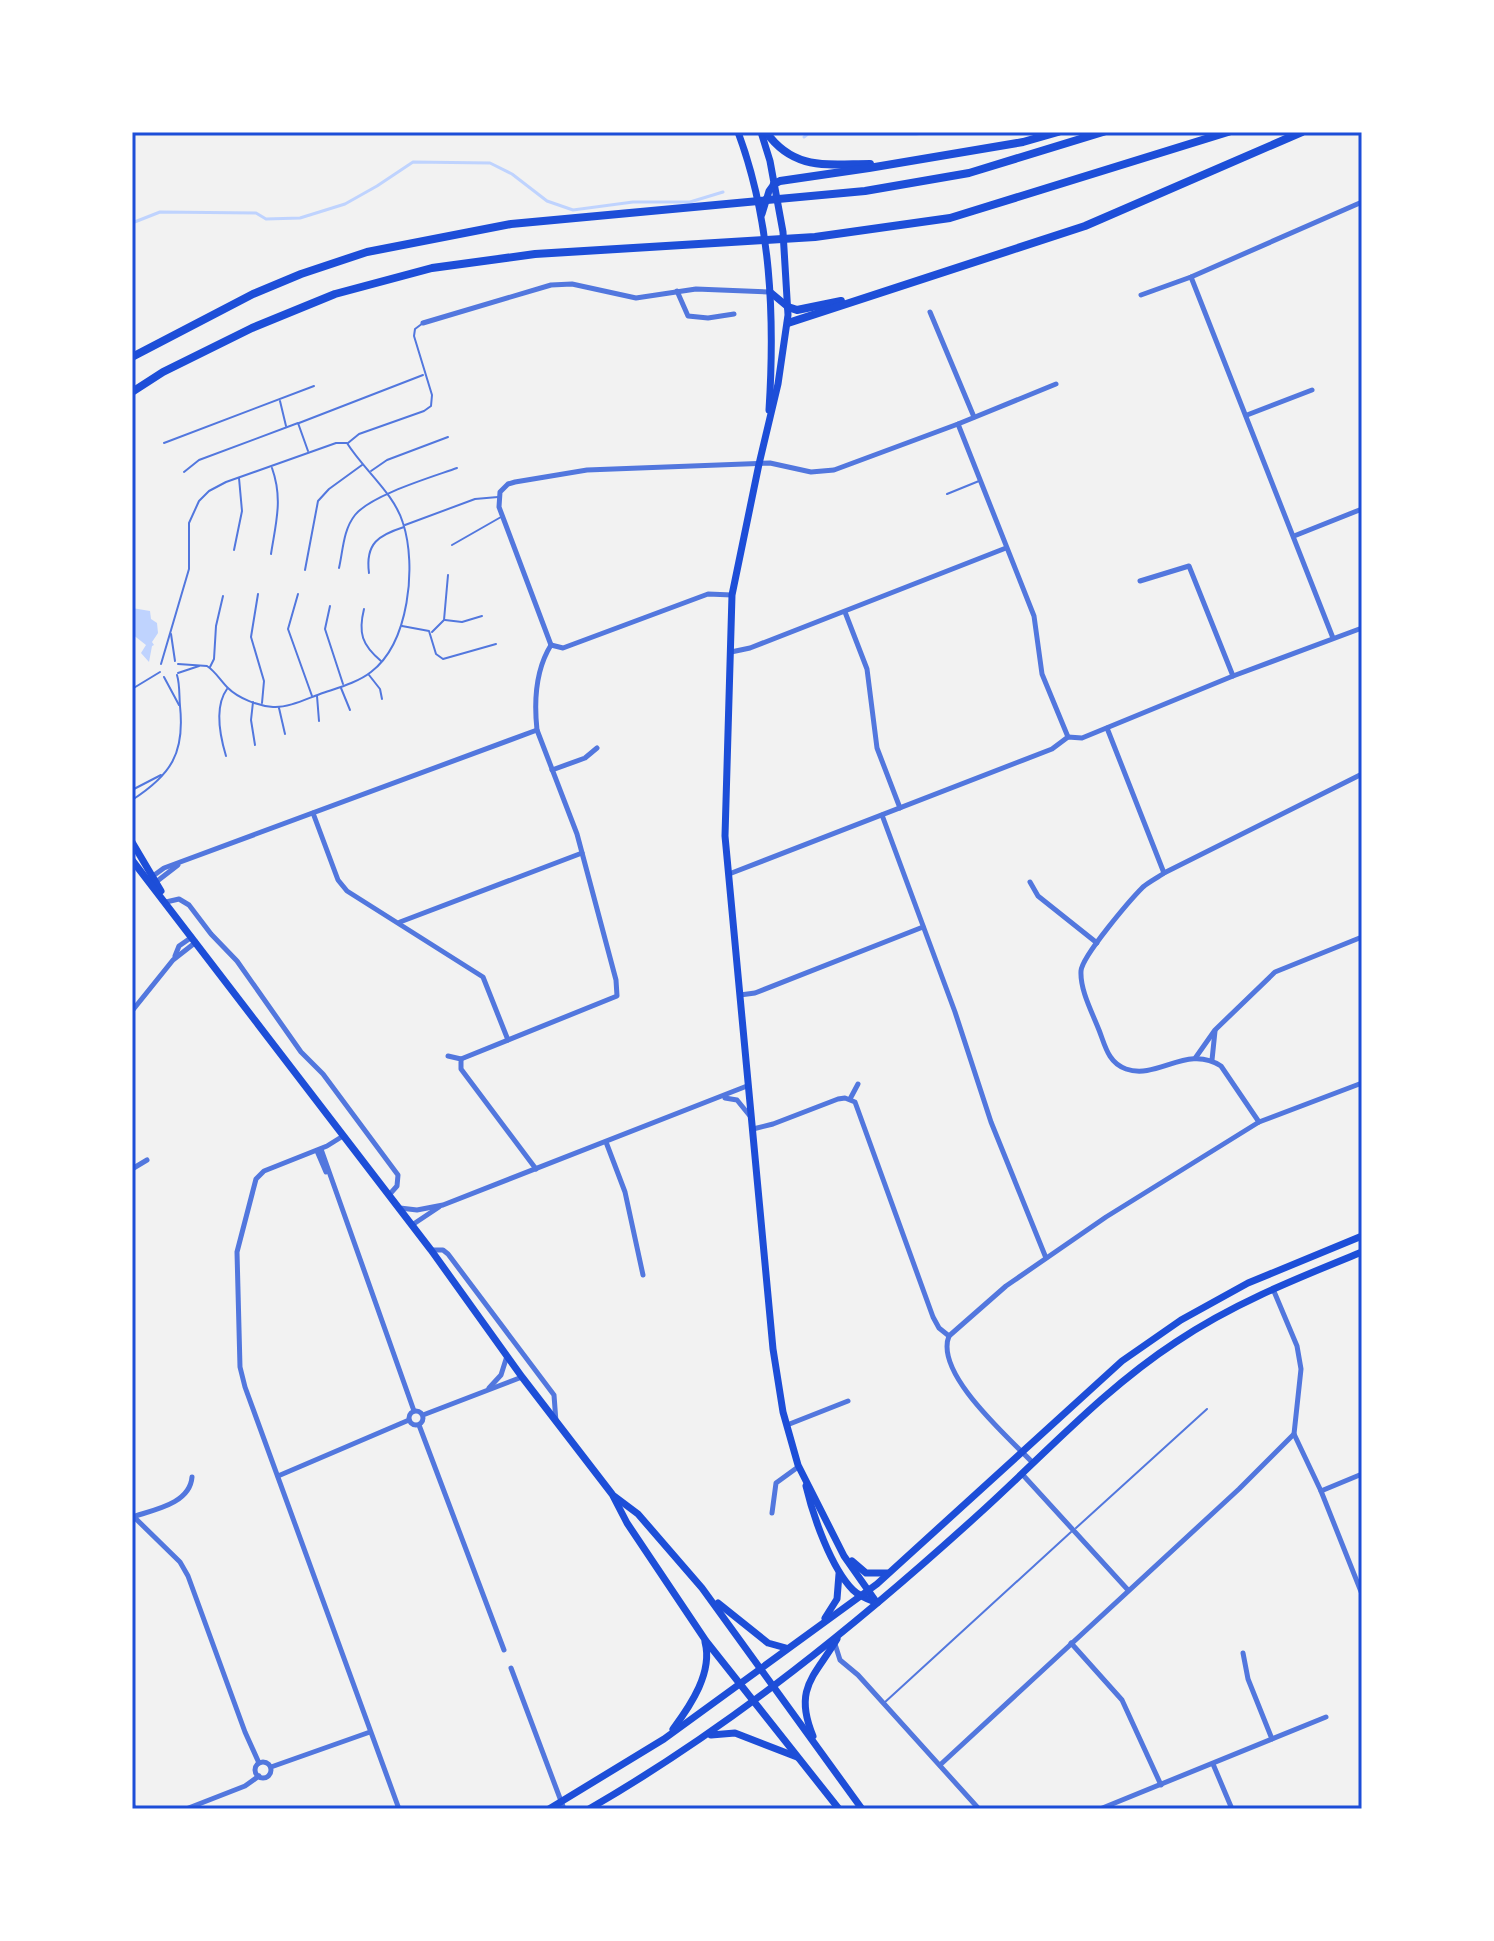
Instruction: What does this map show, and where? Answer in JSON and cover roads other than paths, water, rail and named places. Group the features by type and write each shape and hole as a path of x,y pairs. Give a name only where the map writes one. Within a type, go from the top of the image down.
{"highway":[{"path":"764,132 800,161 891,164"},
{"path":"773,188 780,181 1023,142 1058,132"},
{"path":"132,357 253,294 367,252 511,224 865,191 969,173 1103,132"},
{"path":"132,392 163,372 293,311 335,294 432,268 535,254 815,237 950,218 1228,132"},
{"path":"788,323 1085,226 1302,132"},
{"path":"788,307 804,309 877,293"}],"main road":[{"path":"738,132 762,216 769,271 768,425"},
{"path":"764,132 787,274 788,323 777,392 732,595 726,793 728,875 774,1356 786,1425 840,1580 835,1604 818,1626"},
{"path":"762,216 773,188"},
{"path":"770,292 788,307"},
{"path":"132,842 166,902 612,1494 627,1523 752,1702 803,1760 839,1809"},
{"path":"132,860 153,880"},
{"path":"549,1809 562,1806 664,1739 893,1571 1122,1361 1181,1320 1248,1283 1362,1236"},
{"path":"589,1809 706,1736 840,1633 1136,1371 1174,1343 1273,1289 1362,1252"},
{"path":"1010,1462 1021,1474"},
{"path":"804,1479 864,1593"},
{"path":"612,1494 638,1514 702,1588 862,1809"},
{"path":"836,1541 855,1565 866,1573 874,1575 893,1571"},
{"path":"836,1566 852,1589 877,1603"},
{"path":"702,1588 736,1620 768,1643 788,1648"},
{"path":"818,1748 806,1716 806,1688 840,1633"},
{"path":"664,1739 687,1709 704,1674 707,1655 702,1634"},
{"path":"706,1736 735,1733 803,1760"}],"street":[{"path":"1141,295 1191,277 1362,202"},
{"path":"1191,277 1333,638"},
{"path":"423,323 551,285 572,284 636,298 723,288 770,292"},
{"path":"677,291 688,316 708,318 734,314"},
{"path":"930,312 974,417"},
{"path":"448,1056 461,1059 617,996 616,980 582,853 537,730 535,714 540,671 551,645 503,516 498,497 508,484 564,472 770,463 811,472 834,470 1056,384"},
{"path":"1247,415 1312,390"},
{"path":"958,424 1034,616 1042,674 1068,737"},
{"path":"1294,536 1362,509"},
{"path":"730,652 750,648 1006,548"},
{"path":"1140,581 1189,566 1233,676"},
{"path":"551,645 563,648 708,594 732,595"},
{"path":"845,612 867,669 877,748 900,808"},
{"path":"728,875 1052,749 1068,737 1082,738 1233,676 1362,628"},
{"path":"1107,728 1164,873"},
{"path":"153,880 164,868 537,730"},
{"path":"552,770 585,758 597,748"},
{"path":"1259,1122 1221,1066 1212,1060 1196,1057 1138,1071 1118,1065 1108,1056 1081,981 1081,966 1144,887 1164,873 1362,774"},
{"path":"313,813 338,880 347,891 483,977 508,1040"},
{"path":"882,815 955,1012 991,1122 1046,1258"},
{"path":"399,922 582,853"},
{"path":"1030,882 1038,896 1097,943"},
{"path":"166,902 179,899 189,905 237,961 301,1052 323,1074 398,1175 397,1186 389,1195"},
{"path":"738,995 755,993 923,927"},
{"path":"1196,1057 1215,1030 1275,972 1362,937"},
{"path":"132,1011 173,960 179,946 194,939"},
{"path":"1212,1060 1215,1030"},
{"path":"461,1059 461,1069 536,1169"},
{"path":"1033,1463 958,1381 946,1348 949,1336 991,1297 1046,1258 1259,1122 1362,1083"},
{"path":"850,1099 858,1084"},
{"path":"398,1207 417,1210 443,1205 747,1086"},
{"path":"720,1099 737,1100 750,1116"},
{"path":"752,1129 838,1099 850,1099 858,1108 867,1141 933,1317 939,1328 949,1336"},
{"path":"344,1136 259,1175 237,1252 241,1377 399,1809"},
{"path":"606,1142 625,1192 643,1275"},
{"path":"319,1150 414,1411"},
{"path":"132,1169 147,1160"},
{"path":"412,1225 443,1205"},
{"path":"431,1250 443,1250 448,1254 554,1395 556,1423"},
{"path":"1273,1289 1297,1346 1301,1369 1294,1434 1321,1491 1362,1594"},
{"path":"485,1391 501,1375 507,1356"},
{"path":"423,1415 522,1377"},
{"path":"786,1425 848,1401"},
{"path":"421,1412 423,1415 423,1422 411,1425 410,1413 421,1412"},
{"path":"278,1476 409,1420"},
{"path":"419,1425 504,1650"},
{"path":"940,1765 1239,1489 1294,1434"},
{"path":"772,1513 776,1483 798,1465"},
{"path":"791,1473 796,1472 804,1479"},
{"path":"1021,1474 1128,1590"},
{"path":"1321,1491 1362,1474"},
{"path":"192,1477 191,1487 183,1497 133,1517 180,1562 188,1576 259,1763"},
{"path":"835,1643 840,1660 858,1675 979,1809"},
{"path":"1071,1643 1122,1700 1161,1785"},
{"path":"1243,1653 1248,1679 1272,1739"},
{"path":"511,1668 562,1806"},
{"path":"1100,1809 1326,1717"},
{"path":"271,1767 370,1732"},
{"path":"259,1776 255,1769 259,1763 265,1762 271,1767"},
{"path":"1213,1764 1232,1809"},
{"path":"190,1808 245,1786 259,1776 269,1775 271,1767"},
{"path":"132,1803 134,1809"}],"lane":[{"path":"161,664 189,569 189,523 193,510 209,491 339,442 347,443 359,434 428,408 432,395 414,336 415,329 423,323"},
{"path":"184,472 199,460 425,375"},
{"path":"164,443 314,386"},
{"path":"280,401 286,427"},
{"path":"298,423 309,453"},
{"path":"370,472 387,460 448,437"},
{"path":"171,633 176,663 210,668 228,688 261,704 279,707 342,686 369,674 382,662 392,649 401,626 407,590 404,527 386,495 352,454 347,443"},
{"path":"305,570 318,501 363,464"},
{"path":"271,467 278,484 279,501 271,554"},
{"path":"339,568 344,538 355,515 386,495 457,468"},
{"path":"234,550 242,511 239,478"},
{"path":"947,494 980,481"},
{"path":"369,573 374,542 383,535 475,499 498,497"},
{"path":"452,545 503,516"},
{"path":"431,633 444,620 448,575"},
{"path":"258,594 251,637 264,681 261,704"},
{"path":"298,594 288,629 312,697"},
{"path":"210,668 223,596"},
{"path":"330,606 325,629 350,710"},
{"path":"364,609 361,635 367,648 382,662"},
{"path":"444,620 462,622 482,616"},
{"path":"401,626 431,633"},
{"path":"431,633 436,654 443,659 496,644"},
{"path":"132,800 153,787 177,755 182,740 177,674 200,665"},
{"path":"132,689 160,672"},
{"path":"369,674 380,689 382,699"},
{"path":"164,677 181,710"},
{"path":"226,756 219,710 228,688"},
{"path":"317,695 319,721"},
{"path":"253,701 251,720 255,745"},
{"path":"279,707 285,734"},
{"path":"132,790 166,772"},
{"path":"883,1704 1207,1409"}],"water":[{"path":"132,608 150,611 151,619 157,623 158,633 152,642 154,645 149,662 141,653 146,645 132,634"}],"waterway":[{"path":"804,137 808,134 927,132"},
{"path":"132,223 160,212 256,213 266,219 300,218 345,204 413,162 490,163 512,174 547,201 573,210 633,202 690,202 723,192"}]}
